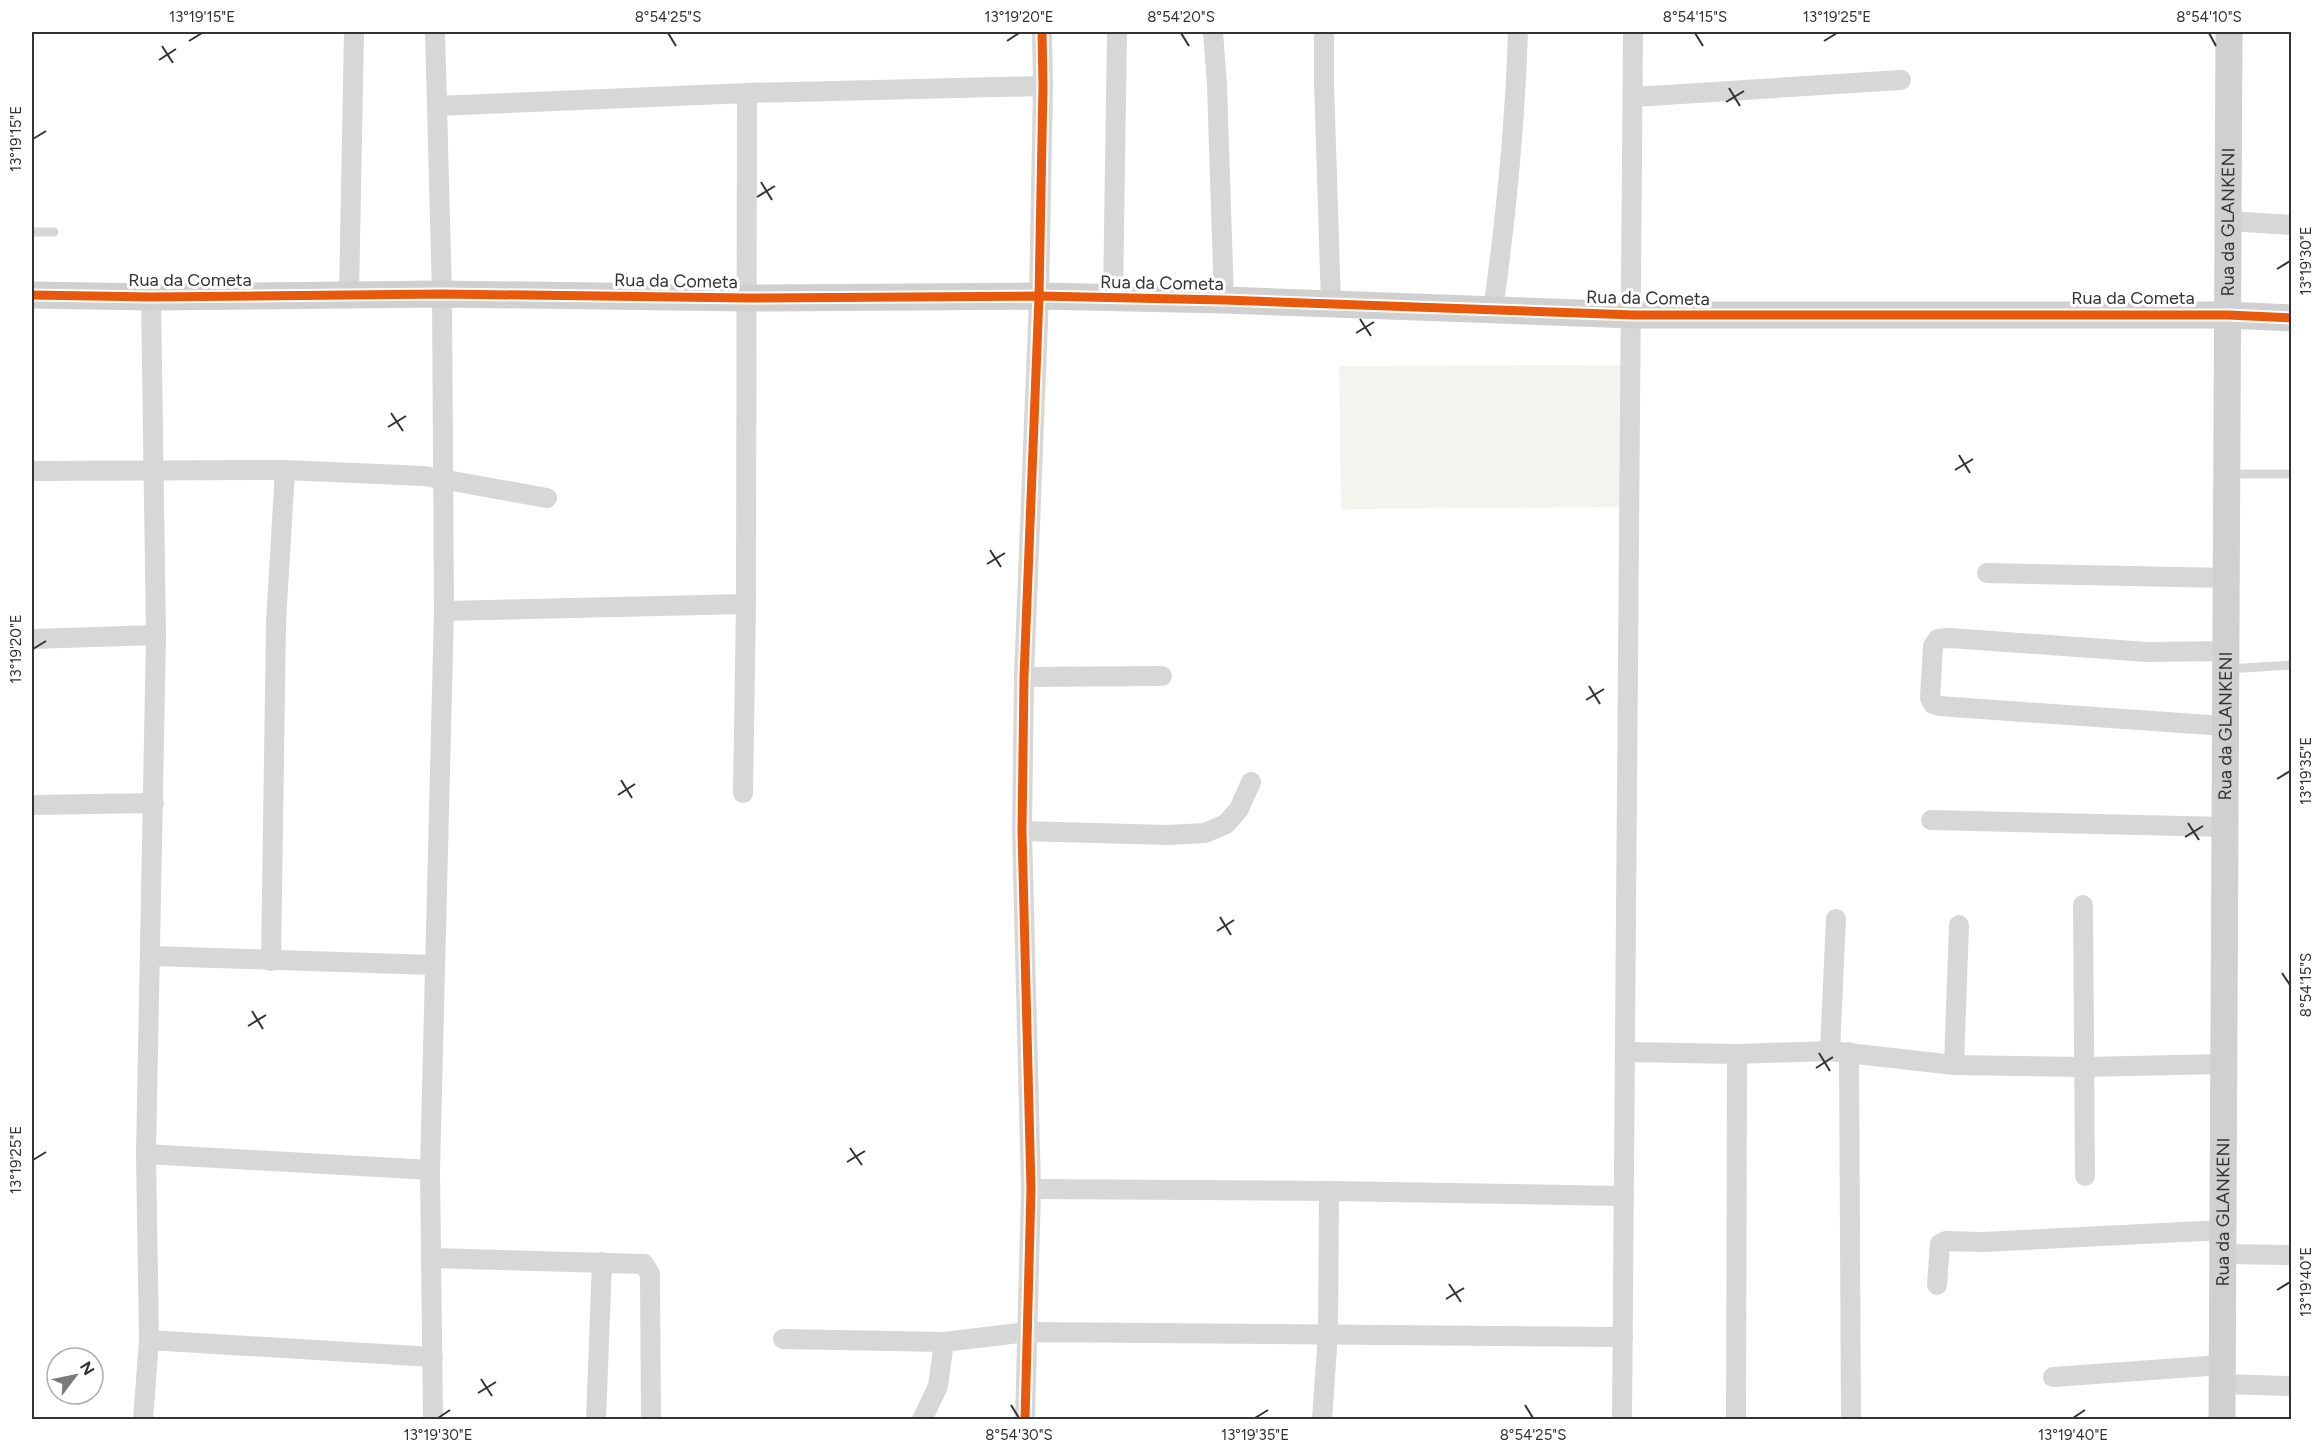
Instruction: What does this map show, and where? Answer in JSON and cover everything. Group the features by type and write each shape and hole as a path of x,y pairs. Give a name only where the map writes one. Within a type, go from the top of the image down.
{"street":[{"path":"349,295 354,32"},
{"path":"433,1419 430,1170 444,612 442,294 435,32"},
{"path":"1025,1419 1031,1189 1022,831 1024,677 1039,296 1042,32"},
{"path":"1113,299 1117,32"},
{"path":"1213,32 1217,85 1224,300"},
{"path":"1324,32 1323,82 1331,304"},
{"path":"1493,310 1511,156 1518,32"},
{"path":"1622,1419 1633,315 1633,32"},
{"name":"Rua da GLANKENI","path":"2222,1419 2229,32"},
{"path":"1634,97 1901,80"},
{"path":"437,106 747,93 1043,86"},
{"path":"743,793 746,604 747,93"},
{"path":"2229,221 2292,225"},
{"name":"Rua da Cometa","path":"32,295 151,297 442,294 747,298 1039,296 1224,300 1633,315 2228,315 2292,318"},
{"path":"143,1419 148,1340 146,1154 156,635 151,297"},
{"path":"271,961 276,623 285,470"},
{"path":"32,471 285,470 402,474 547,498"},
{"path":"1987,573 2227,578"},
{"path":"444,612 746,604"},
{"path":"32,639 156,635"},
{"path":"2224,726 1939,706 1933,704 1930,698 1933,646 1938,639 2147,652 2226,660"},
{"path":"1024,677 1162,676"},
{"path":"1022,831 1168,835 1205,833 1226,824 1239,809 1251,782"},
{"path":"32,805 154,803"},
{"path":"1931,820 2226,827"},
{"path":"2083,905 2085,1176"},
{"path":"1836,919 1851,1419"},
{"path":"1954,1065 1959,925"},
{"path":"151,956 434,965"},
{"path":"1626,1052 1737,1054 1839,1051 1954,1065 2083,1067 2224,1064"},
{"path":"1736,1419 1737,1054"},
{"path":"146,1154 430,1170"},
{"path":"1031,1189 1624,1196"},
{"path":"1322,1419 1328,1333 1329,1191"},
{"path":"1936,1285 1938,1251 1940,1245 1946,1241 2223,1242 2292,1255"},
{"path":"432,1258 644,1264 650,1274 651,1419"},
{"path":"596,1419 602,1262"},
{"path":"783,1339 944,1342 1027,1332 1623,1337"},
{"path":"148,1340 433,1357"},
{"path":"922,1419 938,1386 944,1342"},
{"path":"2053,1377 2222,1375 2292,1386"}],"lane":[{"path":"32,231 54,232"},
{"path":"2228,474 2292,474"},
{"path":"2226,660 2292,665"}],"shaded area":[{"path":"1622,365 1623,507 1341,509 1339,366"}],"cycle path":[{"path":"1025,1420 1031,1189 1022,831 1024,677 1039,296 1042,32"},
{"path":"32,295 151,297 442,294 747,298 1039,296 1224,300 1633,315 2228,315 2292,318"}]}
